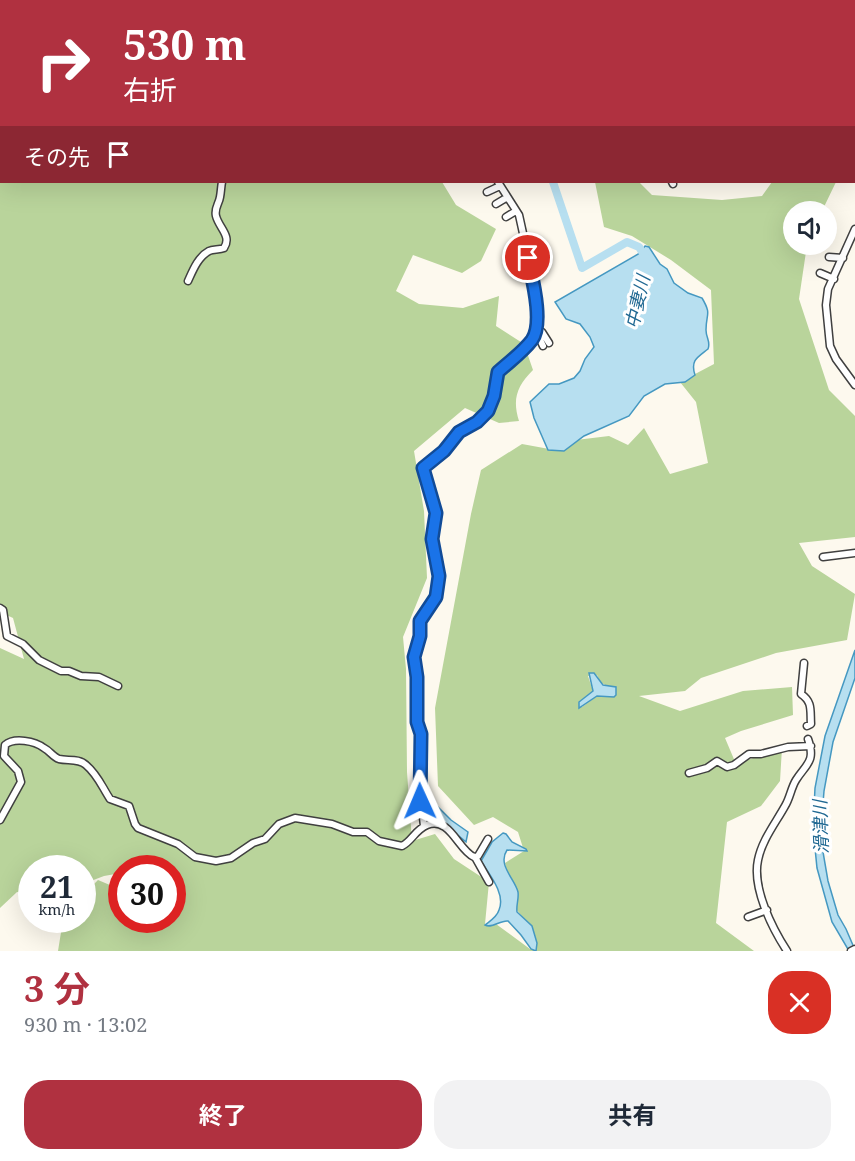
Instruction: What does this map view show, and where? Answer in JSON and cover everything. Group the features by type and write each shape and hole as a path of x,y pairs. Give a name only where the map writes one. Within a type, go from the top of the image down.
{"street":[{"path":"855,56 855,65"},
{"path":"188,280 198,262 205,255 211,250 224,248 226,243 225,233 215,211 222,183"},
{"path":"487,192 499,184 520,218 535,288 536,330 546,345"},
{"path":"496,204 506,198"},
{"path":"506,217 516,211"},
{"path":"855,229 828,289 826,305 829,341 836,359 855,385"},
{"path":"829,257 843,258"},
{"path":"820,273 834,279"},
{"path":"424,826 420,801 421,734 417,722 417,677 414,657 420,636 420,621 436,597 439,576 432,539 436,513 423,468 444,451 459,432 485,415 493,400 498,372 519,355 536,330"},
{"path":"823,557 855,553"},
{"path":"0,608 3,610 4,636 23,644 39,660 61,671 69,670 81,676 99,677 118,686"},
{"path":"804,663 801,694 808,699 811,706 811,724 807,726"},
{"path":"0,820 21,782 18,771 4,756 5,745 12,740 17,740 43,746 57,758 75,760 85,764 103,784 110,799 129,806 138,828 178,844 195,858 227,860 253,843 265,839 279,824 295,818 332,824 353,832 364,831 379,841 402,846 424,826 435,824 444,827 467,852 476,857 489,882"},
{"path":"689,773 704,770 718,761 727,767 735,765 749,754 761,754 810,743 809,764 795,782 789,800 769,833 758,858 759,889 776,933 787,951"},
{"path":"476,857 488,839"},
{"path":"748,917 767,910"},
{"path":"851,951 855,949"}],"green space":[{"path":"0,183 443,183 456,205 496,229 481,261 462,273 413,255 396,291 419,304 463,308 499,296 496,326 524,344 533,370 517,393 516,406 519,421 499,423 465,408 414,451 424,511 427,578 403,637 406,669 407,772 412,841 435,834 454,859 489,882 485,924 496,924 530,949 533,930 516,909 505,863 524,851 518,832 493,817 474,825 438,786 435,708 481,470 522,444 560,451 576,440 609,436 628,445 644,428 670,474 708,463 696,402 680,382 714,364 711,290 671,260 632,236 604,227 595,183 640,183 652,195 722,200 762,196 771,183 836,183 827,201 783,201 783,255 806,255 799,299 829,390 855,416 855,537 799,543 812,566 855,594 847,640 776,653 701,678 685,691 639,696 680,711 743,691 792,687 793,715 725,738 736,764 782,748 780,781 761,806 727,822 716,923 754,951 58,951 61,933 96,933 96,882 98,880 108,884 108,933 186,933 186,855 108,855 108,875 96,879 96,855 18,855 18,892 0,908 0,648 24,659 13,618 0,612","holes":["597,675 600,682 616,691 616,695 597,696 582,707 579,702 593,691 588,676"]}],"water":[{"path":"645,246 649,247 660,264 667,269 674,283 688,293 702,298 708,311 706,330 708,349 694,362 695,375 685,382 665,384 644,396 629,416 584,436 564,451 548,450 534,418 530,402 549,384 559,384 574,378 594,347 580,324 566,319 555,302 640,253"},
{"name":"滑津川","path":"855,650 855,678 833,742 822,816 823,852 828,881 838,915 855,950 849,951 832,922 817,868 813,828 815,788 825,736"},
{"path":"589,673 594,673 603,685 616,687 616,695 614,697 597,696 579,708 579,702 593,691"},
{"path":"434,803 451,820 468,832 466,842 444,825 427,821 425,810"},
{"path":"503,833 527,851 507,850 504,861 518,892 517,912 532,926 537,943 536,951 531,949 508,921 490,926 485,925 493,919 501,904 496,884 481,861 492,842"}],"waterway":[{"name":"中妻川","path":"553,183 582,268 627,242 639,247 646,258"}],"route":[{"path":"420,801 421,734 417,722 417,677 414,657 420,636 420,621 436,597 439,576 432,539 436,513 423,468 444,451 459,432 485,415 493,400 498,372 513,361 534,337 537,327 536,301 528,258"}]}
